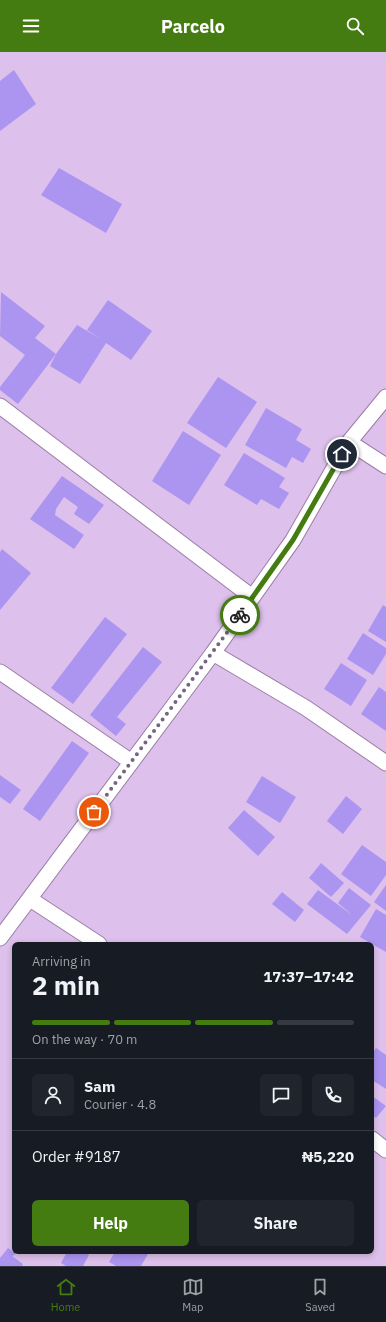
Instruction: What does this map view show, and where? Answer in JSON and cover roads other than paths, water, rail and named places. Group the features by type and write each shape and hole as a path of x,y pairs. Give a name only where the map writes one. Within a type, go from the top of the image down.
{"street":[{"path":"0,938 5,921 30,899 130,761 213,653 293,540 349,442 386,397"},
{"path":"0,406 252,597"},
{"path":"349,442 386,466"},
{"path":"213,653 306,708 386,763"},
{"path":"0,672 130,761"},
{"path":"30,899 96,942"},
{"path":"374,1141 386,1150"}]}
